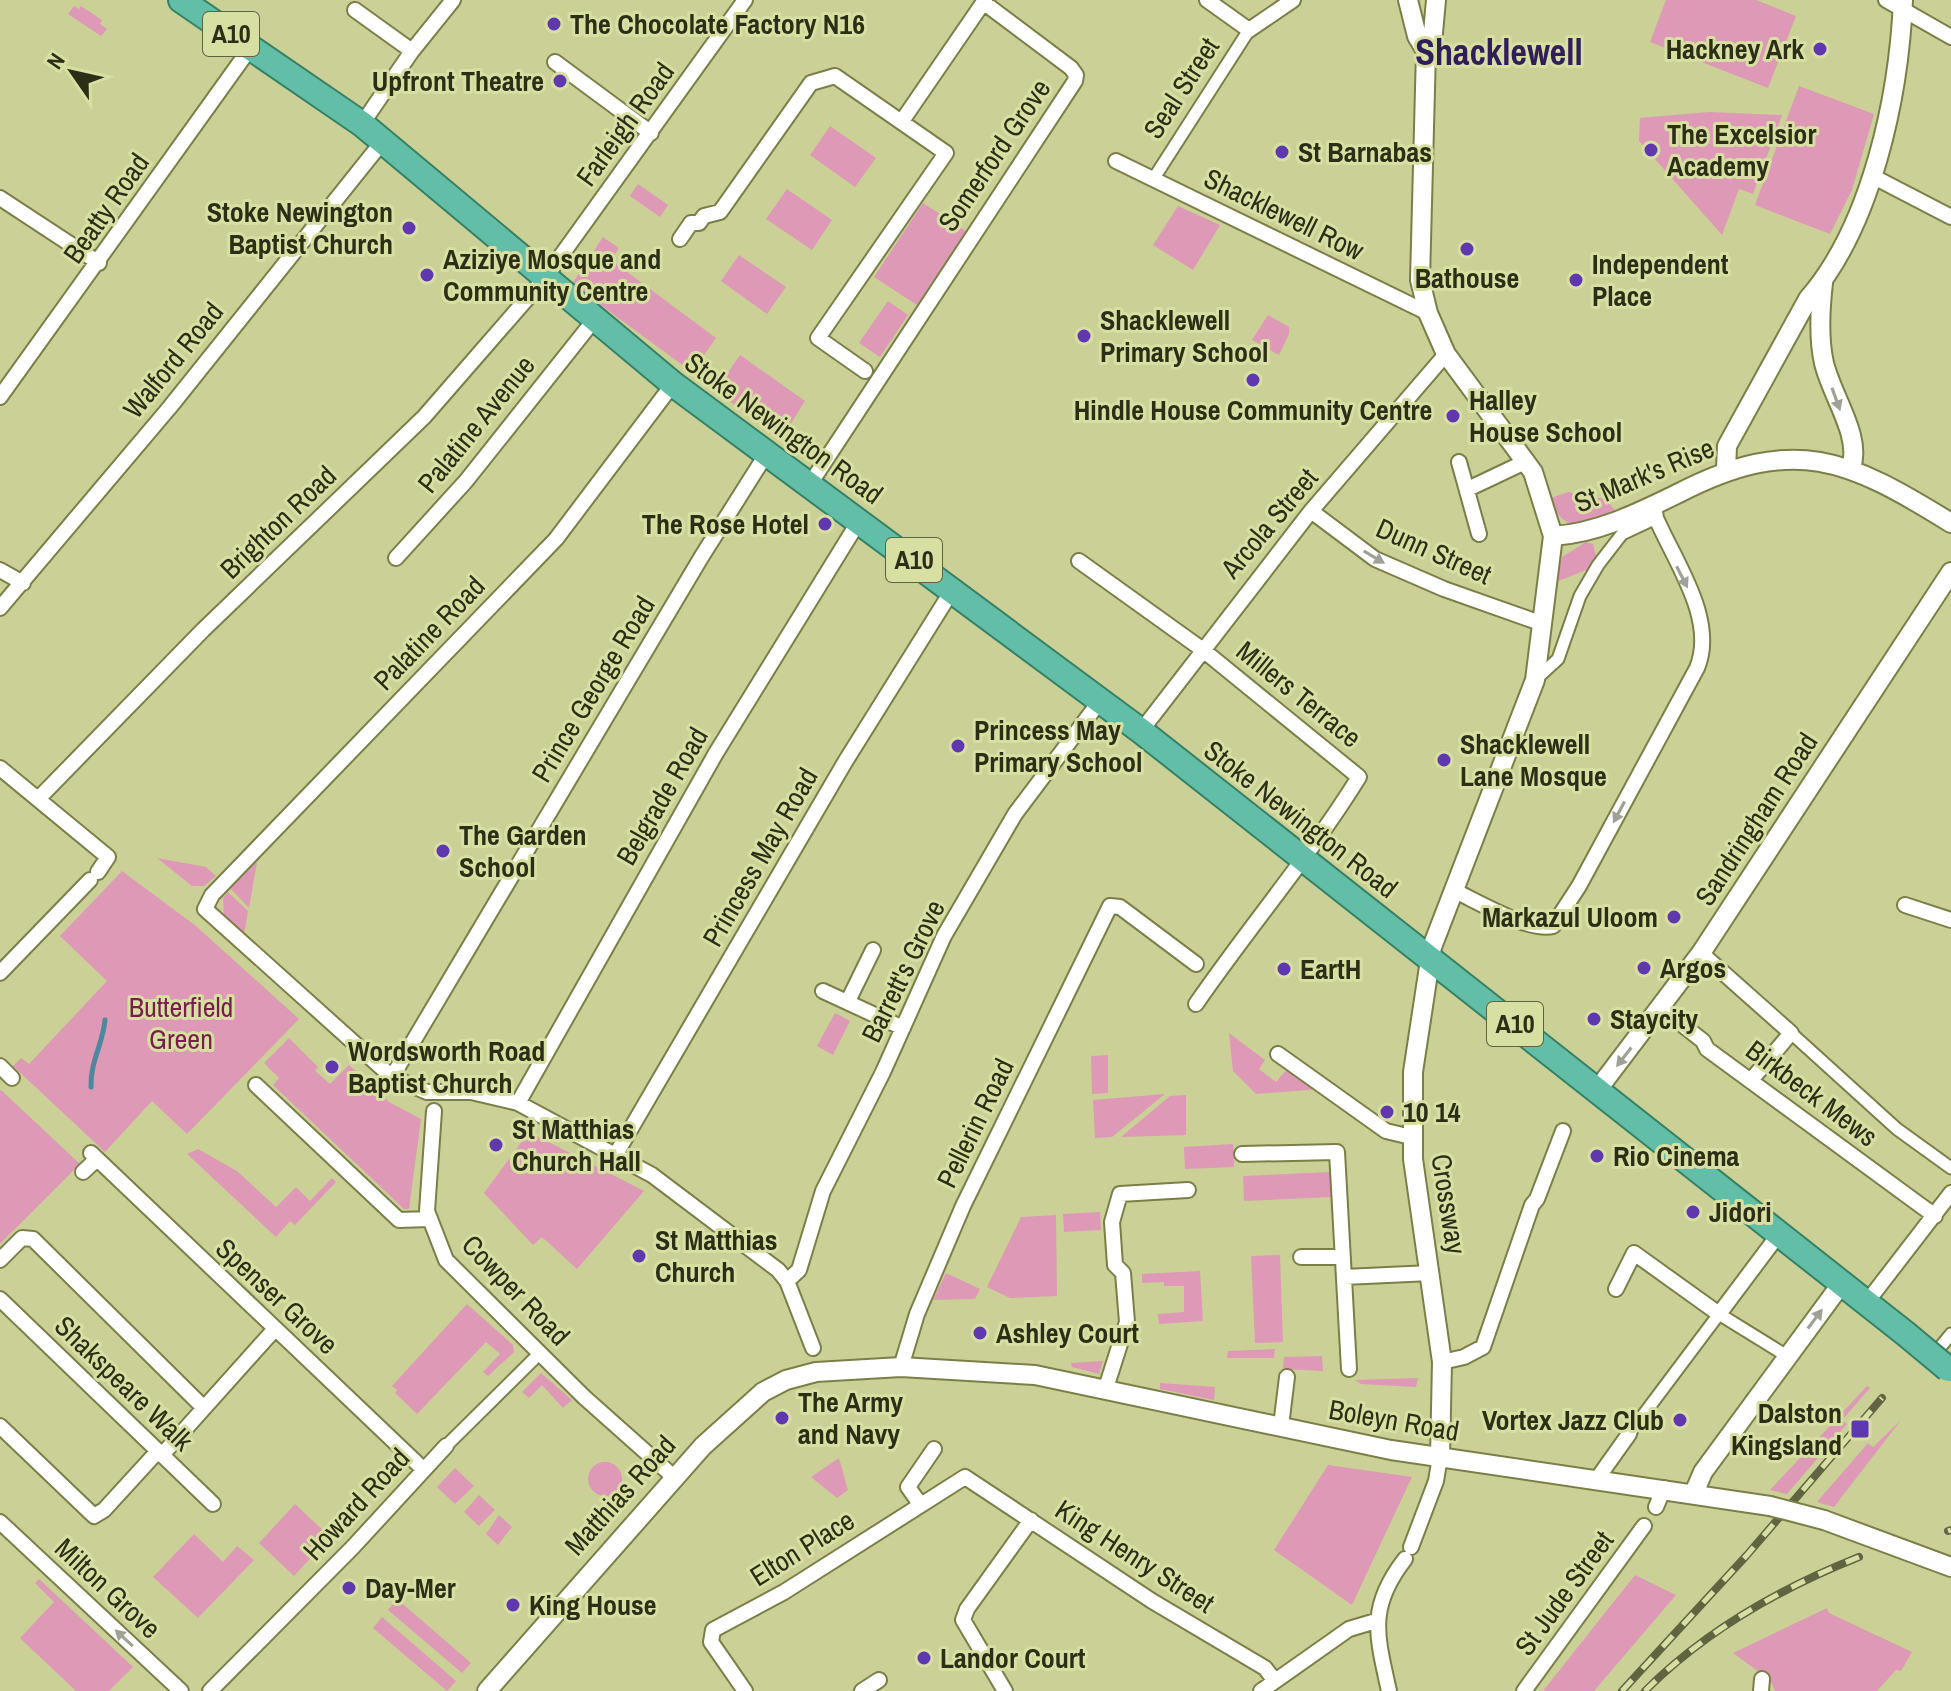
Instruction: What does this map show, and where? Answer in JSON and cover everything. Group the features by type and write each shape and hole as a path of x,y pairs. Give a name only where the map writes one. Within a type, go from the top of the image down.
{"highway":[{"name":"Stoke Newington Road","path":"190,3 362,124 673,384 1141,731 1430,960"},
{"name":"A10","path":"1430,960 1598,1089 1944,1366"}],"street":[{"path":"362,124 412,51 453,0"},
{"name":"Farleigh Road","path":"545,278 745,0"},
{"path":"1207,0 1249,30"},
{"name":"Seal Street","path":"1154,178 1249,30 1293,0"},
{"path":"1408,0 1417,36 1426,51"},
{"path":"1436,0 1433,33 1426,51 1418,257 1428,313 1446,354 1527,461 1538,484 1553,536"},
{"name":"Somerford Grove","path":"810,484 1075,81 1076,75 984,1 902,121"},
{"path":"1898,3 1951,37"},
{"path":"1726,469 1727,446 1808,299 1823,283 1872,176 1897,71 1898,3"},
{"path":"355,10 412,51"},
{"name":"Beatty Road","path":"0,397 251,47"},
{"path":"555,62 651,133"},
{"name":"Somerford Grove","path":"680,239 691,223 699,223 704,216 720,212 811,83 835,76 902,121 946,153 818,338 865,371"},
{"name":"Walford Road","path":"0,608 383,141"},
{"name":"Shacklewell Row","path":"1116,161 1428,313"},
{"path":"1872,176 1951,217"},
{"path":"0,198 99,263"},
{"name":"Brighton Road","path":"39,798 203,630 424,417 545,278"},
{"path":"1823,283 1820,328 1830,384 1855,442 1851,468"},
{"name":"Palatine Avenue","path":"396,558 466,481 594,320"},
{"path":"1792,329 1820,328"},
{"name":"Arcola Street","path":"1141,731 1311,511 1446,354"},
{"name":"Palatine Road","path":"673,384 556,539 208,908 392,1077 427,1092 471,1092 518,1103 616,1154 665,1184 787,1281"},
{"name":"Prince George Road","path":"392,1077 702,556 767,453"},
{"name":"St Mark's Rise","path":"1553,536 1585,533 1655,511 1726,469 1789,460 1851,468 1895,489 1951,523"},
{"path":"1468,489 1527,461"},
{"path":"1459,462 1479,534"},
{"name":"Dunn Street","path":"1311,511 1375,559 1444,589 1543,624"},
{"path":"1453,890 1508,916 1544,928 1553,926 1562,917 1579,886 1704,650 1701,617 1655,511 1622,534 1598,565 1580,596 1558,659 1535,680"},
{"name":"Belgrade Road","path":"518,1103 716,753 859,521"},
{"name":"Crossway","path":"1440,1457 1442,1362 1411,1137 1413,1072 1430,960 1453,890 1492,799 1535,680 1553,536"},
{"path":"1079,561 1203,650"},
{"path":"0,570 23,583"},
{"name":"Sandringham Road","path":"1598,1089 1703,950 1951,572"},
{"name":"Princess May Road","path":"616,1154 845,762 953,589"},
{"name":"Millers Terrace","path":"1203,650 1359,777 1303,858"},
{"name":"Barrett's Grove","path":"787,1281 799,1270 823,1191 944,936 1015,814 1100,701"},
{"path":"0,768 108,857 94,876 0,973"},
{"path":"1196,1004 1205,971 1303,858"},
{"path":"1905,905 1951,920"},
{"name":"Pellerin Road","path":"901,1367 917,1314 963,1206 1110,906 1120,907 1205,971"},
{"path":"848,1001 873,950"},
{"path":"1703,950 1897,1129 1951,1168"},
{"path":"823,991 903,1028"},
{"name":"Birkbeck Mews","path":"1661,1008 1703,1041 1707,1049 1935,1216"},
{"path":"1752,1079 1791,1033"},
{"path":"1278,1054 1386,1131 1411,1137"},
{"path":"0,1066 12,1078"},
{"name":"Cowper Road","path":"256,1085 399,1220 429,1219 438,1246 452,1268 675,1478"},
{"path":"429,1219 426,1196 434,1111"},
{"path":"1442,1362 1483,1347 1532,1205 1563,1131"},
{"path":"1242,1154 1337,1152 1349,1369"},
{"name":"Spenser Grove","path":"83,1172 94,1156 423,1469"},
{"path":"1105,1391 1127,1322 1123,1273 1115,1265 1112,1222 1120,1194 1188,1190"},
{"path":"1867,1302 1951,1193"},
{"path":"1597,1479 1779,1234"},
{"path":"0,1260 22,1238 33,1239 204,1408"},
{"path":"1616,1289 1634,1253 1719,1314 1787,1356"},
{"path":"1301,1257 1343,1257"},
{"path":"1344,1277 1431,1273"},
{"path":"787,1281 813,1348"},
{"path":"1694,1493 1703,1472 1842,1283"},
{"name":"Shakspeare Walk","path":"0,1299 213,1504"},
{"path":"0,1426 94,1516 104,1510 204,1408 274,1330"},
{"path":"1944,1366 1951,1334"},
{"name":"Howard Road","path":"210,1691 381,1518 423,1469 540,1353"},
{"name":"Boleyn Road","path":"821,1372 901,1367 1035,1375 1440,1457 1770,1506 1824,1520 1951,1567"},
{"name":"Matthias Road","path":"487,1691 703,1446 763,1392 786,1380 821,1372"},
{"path":"1281,1426 1287,1377"},
{"path":"920,1504 908,1487 934,1449"},
{"path":"1389,1691 1376,1621 1379,1606 1408,1553 1436,1481 1440,1457"},
{"name":"Elton Place","path":"745,1691 711,1642 710,1634 717,1627 784,1592 965,1477"},
{"name":"King Henry Street","path":"965,1477 1171,1613 1265,1668 1275,1681"},
{"path":"1656,1507 1664,1488"},
{"path":"1005,1691 963,1620 967,1609 1031,1520"},
{"name":"Milton Grove","path":"0,1522 181,1691"},
{"name":"St Jude Street","path":"1524,1691 1644,1526"},
{"path":"1261,1691 1349,1629 1376,1621"},
{"path":"862,1691 879,1680"}],"green space":[{"path":"1666,0 1756,0 1796,16 1768,88 1650,42"},
{"path":"74,6 79,9 81,6 102,20 100,24 107,29 101,36 68,14"},
{"path":"1799,86 1874,114 1852,190 1830,234 1755,205"},
{"path":"1709,112 1782,115 1753,194 1739,189 1722,235 1639,141 1640,118"},
{"path":"830,126 876,158 855,187 810,155"},
{"path":"638,184 668,205 660,217 630,196"},
{"path":"787,189 832,220 812,250 766,219"},
{"path":"923,203 966,231 917,305 874,277"},
{"path":"1178,206 1220,225 1193,270 1153,245"},
{"path":"603,237 619,248 611,260 716,338 692,372 572,284"},
{"path":"739,255 786,287 767,314 721,281"},
{"path":"888,301 908,315 880,357 859,343"},
{"path":"1268,315 1289,327 1279,355 1252,340"},
{"path":"740,355 805,401 782,438 715,391"},
{"path":"1568,492 1605,499 1615,510 1585,522 1569,523 1556,510 1551,498"},
{"path":"1586,542 1593,544 1597,560 1591,568 1556,582 1562,557"},
{"path":"157,858 206,867 216,876 204,886 192,886"},
{"path":"257,862 249,908 230,888"},
{"name":"Butterfield Green","path":"122,871 196,926 299,1019 187,1134 152,1101 105,1152 13,1066 21,1058 29,1064 107,981 60,936"},
{"path":"228,892 248,911 244,936 224,917 223,898"},
{"path":"835,1013 850,1021 833,1055 817,1046"},
{"path":"1229,1033 1265,1060 1259,1069 1276,1082 1288,1068 1320,1089 1256,1094 1233,1071"},
{"name":"Butterfield Green","path":"289,1038 318,1067 315,1071 330,1084 349,1065 389,1102 421,1119 409,1209 404,1209 273,1085 279,1078 264,1063"},
{"path":"1108,1055 1108,1093 1092,1094 1091,1056"},
{"path":"0,1091 80,1164 0,1244"},
{"path":"1165,1094 1112,1137 1095,1138 1093,1100"},
{"path":"1186,1095 1186,1135 1121,1137 1170,1096"},
{"path":"529,1132 644,1191 577,1269 542,1237 533,1245 484,1193"},
{"path":"1233,1144 1234,1167 1185,1169 1184,1147"},
{"path":"198,1149 237,1171 276,1207 296,1187 310,1201 332,1178 336,1182 295,1225 290,1221 276,1237 187,1154"},
{"path":"1331,1172 1333,1197 1244,1201 1243,1176"},
{"path":"1100,1212 1101,1230 1064,1232 1063,1214"},
{"path":"1056,1215 1057,1296 1010,1298 987,1287 1021,1217"},
{"path":"1280,1255 1283,1342 1255,1343 1251,1256"},
{"path":"1200,1271 1203,1321 1159,1324 1158,1314 1184,1312 1184,1286 1164,1286 1164,1282 1142,1283 1142,1274"},
{"path":"946,1273 980,1289 975,1299 933,1300"},
{"path":"467,1304 513,1345 514,1352 488,1376 483,1372 500,1354 486,1342 417,1414 395,1393 397,1390 392,1386"},
{"path":"1275,1349 1274,1358 1227,1358 1228,1351"},
{"path":"1322,1356 1323,1371 1283,1369 1284,1357"},
{"path":"1103,1361 1099,1374 1072,1367 1071,1363"},
{"path":"541,1373 572,1400 563,1408 542,1385 529,1398 522,1392"},
{"path":"1418,1378 1416,1387 1361,1384 1355,1380"},
{"path":"1160,1383 1215,1387 1214,1400 1160,1389"},
{"path":"1867,1386 1870,1388 1842,1420 1847,1424 1787,1494 1770,1490"},
{"path":"1901,1420 1834,1507 1817,1502 1868,1443 1873,1447"},
{"path":"839,1458 848,1490 837,1498 811,1477"},
{"path":"605,1462 617,1467 622,1479 617,1491 605,1496 593,1491 588,1479 593,1467"},
{"path":"1328,1465 1412,1477 1352,1605 1274,1550"},
{"path":"455,1468 474,1486 455,1504 437,1487"},
{"path":"479,1495 495,1510 479,1526 464,1512"},
{"path":"295,1504 330,1537 294,1576 259,1543"},
{"path":"499,1515 512,1527 498,1545 486,1534"},
{"path":"194,1534 223,1562 237,1546 254,1560 198,1618 153,1577"},
{"path":"1635,1575 1676,1595 1594,1691 1543,1691"},
{"path":"39,1579 133,1667 109,1691 76,1691 20,1638 54,1602 35,1583"},
{"path":"397,1599 471,1663 462,1673 388,1610"},
{"path":"1827,1608 1829,1613 1912,1652 1901,1671 1896,1670 1877,1691 1775,1691 1770,1680 1733,1653"},
{"path":"382,1617 456,1681 447,1691 373,1628"}],"waterway":[{"path":"91,1087 92,1069 105,1020"}],"railway":[{"path":"1622,1691 1747,1555 1882,1398"},
{"path":"1645,1691 1693,1649 1745,1613 1859,1557"}],"place":[{"name":"The Chocolate Factory N16","path":"554,24"},
{"name":"Hackney Ark","path":"1820,49"},
{"name":"Upfront Theatre","path":"560,81"},
{"name":"The Excelsior Academy","path":"1651,150"},
{"name":"St Barnabas","path":"1282,152"},
{"name":"Stoke Newington Baptist Church","path":"409,228"},
{"name":"Bathouse","path":"1467,249"},
{"name":"Aziziye Mosque and Community Centre","path":"427,275"},
{"name":"Independent Place","path":"1576,280"},
{"name":"Shacklewell Primary School","path":"1084,336"},
{"name":"Hindle House Community Centre","path":"1253,380"},
{"name":"Halley House School","path":"1453,416"},
{"name":"The Rose Hotel","path":"825,524"},
{"name":"Princess May Primary School","path":"958,746"},
{"name":"Shacklewell Lane Mosque","path":"1444,760"},
{"name":"The Garden School","path":"443,851"},
{"name":"Markazul Uloom","path":"1674,917"},
{"name":"Argos","path":"1644,968"},
{"name":"EartH","path":"1284,969"},
{"name":"Staycity","path":"1594,1019"},
{"name":"Wordsworth Road Baptist Church","path":"332,1067"},
{"name":"10 14","path":"1387,1112"},
{"name":"St Matthias Church Hall","path":"496,1145"},
{"name":"Rio Cinema","path":"1597,1156"},
{"name":"Jidori","path":"1693,1212"},
{"name":"St Matthias Church","path":"639,1256"},
{"name":"Ashley Court","path":"980,1333"},
{"name":"The Army and Navy","path":"782,1418"},
{"name":"Vortex Jazz Club","path":"1680,1420"},
{"name":"Dalston Kingsland","path":"1860,1429"},
{"name":"Day-Mer","path":"349,1588"},
{"name":"King House","path":"513,1605"},
{"name":"Landor Court","path":"924,1658"}],"district":[{"name":"Shacklewell","path":"1499,52"}]}
